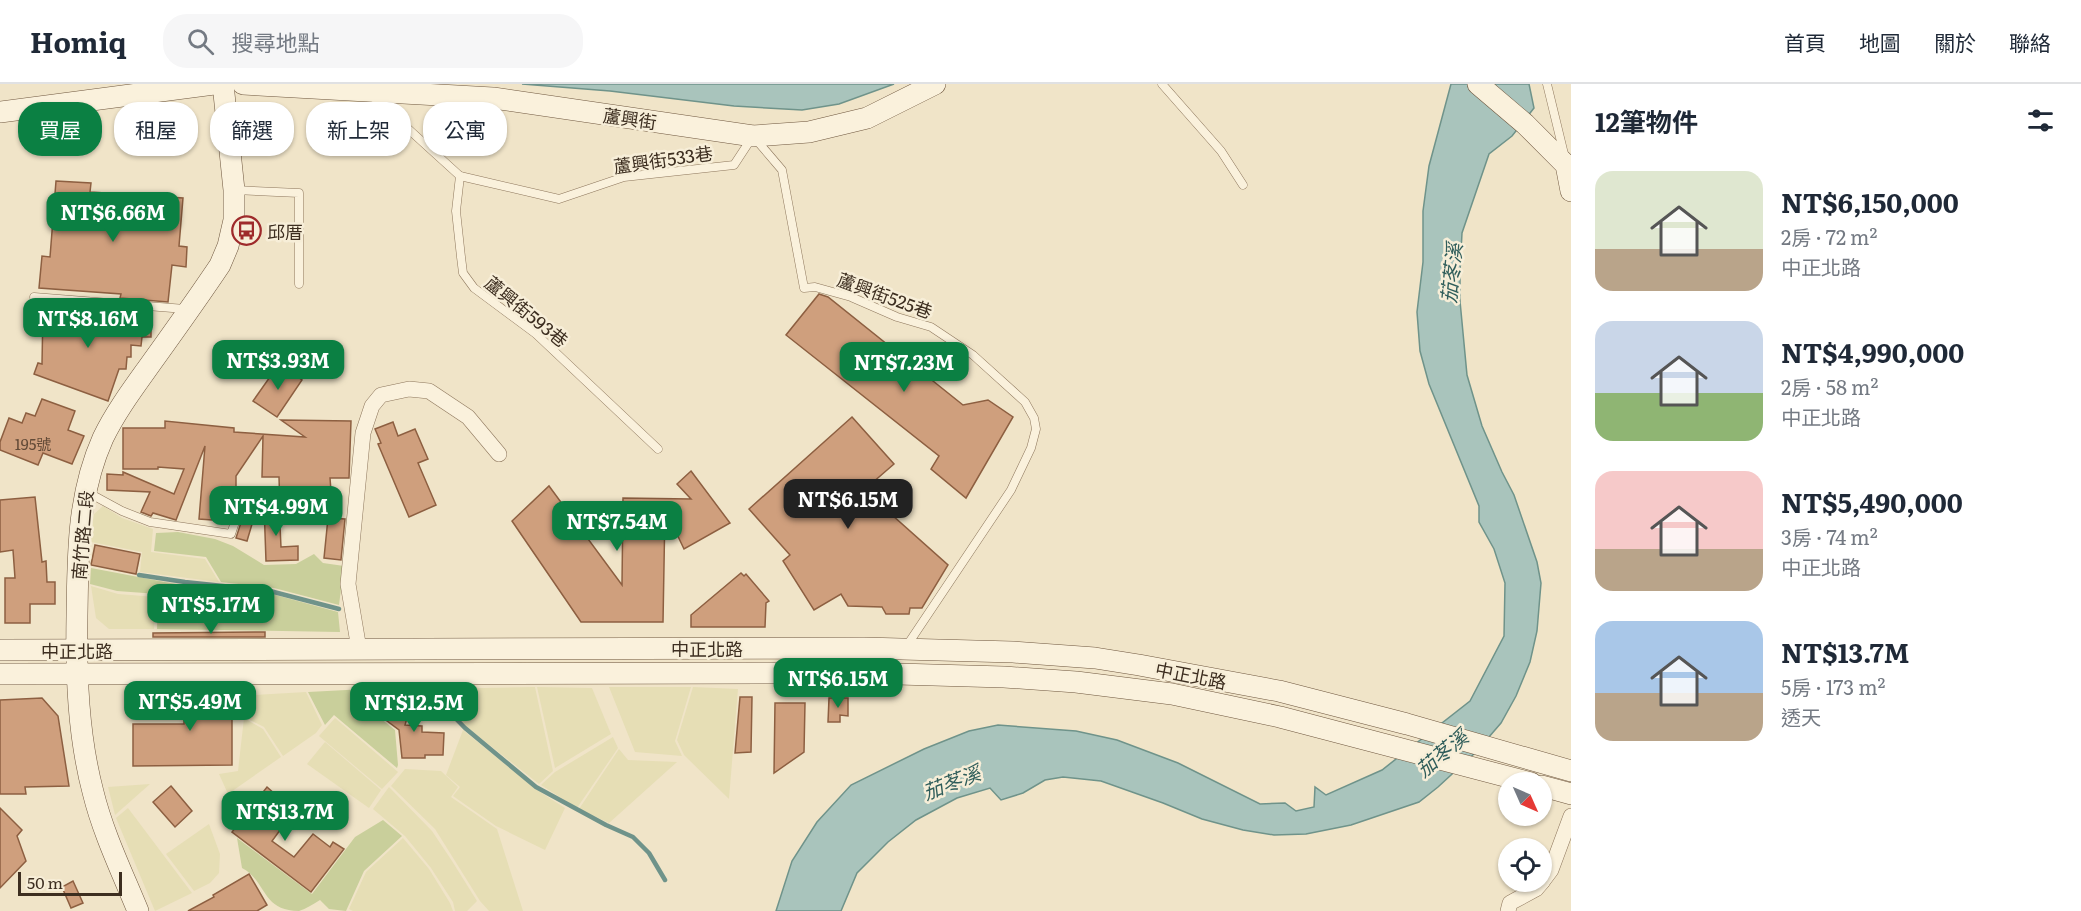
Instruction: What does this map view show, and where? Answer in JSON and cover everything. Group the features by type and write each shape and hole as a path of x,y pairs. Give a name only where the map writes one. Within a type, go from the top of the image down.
{"street":[{"path":"0,112 214,84"},
{"name":"南竹路二段","path":"138,911 93,793 79,713 78,565 82,508 90,471 104,436 134,387 220,265 228,246 234,220 234,190 223,84"},
{"name":"蘆興街","path":"243,84 494,98 753,136 809,132 867,118 935,84"},
{"path":"1478,84 1569,162 1571,191"},
{"path":"359,649 348,584 363,433 372,406 381,395 409,389 429,391 468,417 499,454"},
{"name":"中正北路","path":"0,650 905,648 1095,658 1139,664 1279,691 1407,724 1571,771"},
{"name":"中正北路","path":"0,674 862,673 1004,677 1076,682 1172,694 1280,717 1498,774"},
{"path":"1552,789 1571,794"},
{"path":"1552,867 1571,816"},
{"path":"1508,911 1510,903 1532,892"}],"lane":[{"path":"1162,84 1221,151 1242,185"},
{"path":"1546,84 1569,162"},
{"path":"367,91 460,176"},
{"name":"蘆興街533巷","path":"460,176 559,200 624,177 734,165 753,136"},
{"name":"蘆興街525巷","path":"753,136 782,170 804,288 815,287 851,297 897,317 931,327 973,355 1025,402 1034,418 1036,429 1030,448 1011,489 905,648"},
{"name":"蘆興街593巷","path":"460,176 456,211 463,273 474,288 536,334 658,449"},
{"path":"234,190 299,193 299,284"},
{"path":"34,297 190,309"},
{"path":"85,492 150,522 231,534 241,504"}],"shaded area":[{"path":"103,506 122,518 153,529 151,552 205,559 219,582 140,572 142,552 91,542 92,516"},
{"path":"91,586 118,594 156,597 154,629 109,629 96,618"},
{"path":"535,687 553,771 539,784 468,728 430,689"},
{"path":"537,687 592,688 611,734 555,768"},
{"path":"609,687 691,687 675,741 682,756 635,752"},
{"path":"693,687 738,689 729,799 684,755 677,740"},
{"path":"306,692 322,725 316,733 283,756 264,727 240,715 238,696"},
{"path":"244,718 263,729 281,757 228,794 219,774 238,771"},
{"path":"335,718 398,772 382,789 319,736"},
{"path":"463,730 537,790 565,808 545,850 496,826 453,796 460,787 446,775"},
{"path":"613,737 618,748 577,808 541,785 555,772"},
{"path":"325,742 381,790 369,808 307,764"},
{"path":"619,749 628,760 677,762 609,823 579,809"},
{"path":"405,769 441,771 458,787 451,797 497,829 523,911 489,911 480,901 435,829 391,786"},
{"path":"150,784 115,815 108,787"},
{"path":"389,787 432,831 452,861 477,901 467,911 455,911 453,902 431,868 405,836 373,809"},
{"path":"128,808 192,893 155,911 116,818"},
{"path":"209,824 220,854 219,873 210,883 194,891 166,854"},
{"path":"403,838 429,869 453,911 353,911 349,909 366,872"}],"green space":[{"path":"178,532 215,539 233,546 264,565 296,564 314,554 323,563 344,566 339,605 274,588 221,582 206,557 154,551 156,533"},
{"path":"91,568 186,586 272,594 338,612 340,632 157,629 158,594 117,591 90,584"},
{"path":"404,687 405,694 380,718 395,730 397,768 334,715 325,725 308,692"},
{"path":"383,820 402,836 364,871 346,911 329,909 320,900 299,911 287,910 271,901 256,880 242,868 237,838 312,894 355,837"}],"water":[{"path":"522,84 894,84 839,104 802,110 734,106 610,91"},
{"name":"茄苳溪","path":"1451,84 1529,84 1534,108 1512,136 1489,154 1462,233 1460,301 1467,375 1482,426 1514,495 1537,562 1541,583 1537,631 1530,662 1516,696 1501,723 1476,752 1419,802 1351,825 1306,834 1274,835 1243,830 1202,819 1101,781 1063,777 1045,780 1023,793 1001,800 990,788 957,798 916,820 888,842 857,873 841,911 776,911 792,861 817,822 851,785 924,749 969,731 998,725 1076,731 1117,740 1178,763 1260,804 1285,803 1296,811 1314,807 1315,787 1326,795 1382,770 1470,701 1504,636 1505,583 1494,549 1479,522 1479,506 1429,384 1420,351 1417,312 1423,262 1423,211 1429,166"}],"building":[{"path":"56,181 91,183 90,192 183,198 179,246 187,247 186,267 172,265 168,302 120,298 121,294 39,288 42,256 50,257"},
{"path":"819,294 828,297 963,405 988,400 1013,417 966,498 931,469 939,456 786,335"},
{"path":"43,309 89,310 88,317 151,320 151,337 142,337 141,346 131,345 131,357 127,357 126,369 119,369 108,401 34,374 38,363 42,364"},
{"path":"279,364 302,380 277,417 253,401"},
{"path":"42,399 75,411 68,430 84,436 72,464 43,453 38,465 0,450 0,442 9,418 22,423 26,413 35,416"},
{"path":"852,417 894,464 864,490 948,565 922,608 910,608 909,614 886,614 882,607 848,606 841,594 814,610 783,561 790,555 749,509"},
{"path":"281,420 351,421 349,478 330,478 331,491 322,492 322,508 280,509 279,477 262,477 263,436 236,476 236,495 220,494 218,515 213,515 212,520 199,519 205,446 176,520 141,512 150,492 107,490 107,474 123,475 123,472 174,494 184,469 158,467 158,469 123,469 123,428 165,428 165,421 234,428 234,432 305,437"},
{"path":"393,422 398,436 415,429 428,459 418,463 436,505 409,517 378,444 381,443 375,429"},
{"path":"691,471 730,523 684,549 665,509 663,622 581,622 512,521 549,486 622,585 623,498 691,499 677,484"},
{"path":"35,497 42,562 46,561 47,582 55,582 55,604 30,604 30,623 5,623 5,578 15,578 13,550 0,552 0,500"},
{"path":"248,501 258,504 247,541 236,538"},
{"path":"264,505 279,505 281,547 298,546 298,560 266,561"},
{"path":"328,518 345,519 341,560 324,558"},
{"path":"95,545 140,554 136,574 91,565"},
{"path":"741,573 744,576 746,574 769,601 766,603 765,627 691,627 691,615"},
{"path":"265,632 265,637 153,637 153,633"},
{"path":"232,686 232,765 133,766 133,724 184,724 184,688 154,687"},
{"path":"416,686 405,725 422,726 422,732 444,733 443,755 402,758 399,730 383,718"},
{"path":"740,697 752,697 751,752 735,753"},
{"path":"42,698 58,716 69,786 25,787 26,794 0,794 0,700"},
{"path":"829,698 848,698 848,716 840,715 840,722 828,722"},
{"path":"775,703 805,703 804,752 774,773"},
{"path":"171,786 192,811 175,827 153,802"},
{"path":"267,787 294,811 272,841 294,857 313,834 330,847 333,842 344,849 311,892 232,832"},
{"path":"0,808 22,830 17,836 26,861 0,888"},
{"path":"249,874 267,905 257,911 188,911 214,897 213,895"},
{"path":"73,881 83,903 71,908 62,887"}],"waterway":[{"path":"139,575 270,591 339,609"},
{"path":"428,690 465,728 536,787 633,837 649,853 665,880"}],"place":[{"name":"邱厝","path":"246,231"}]}
